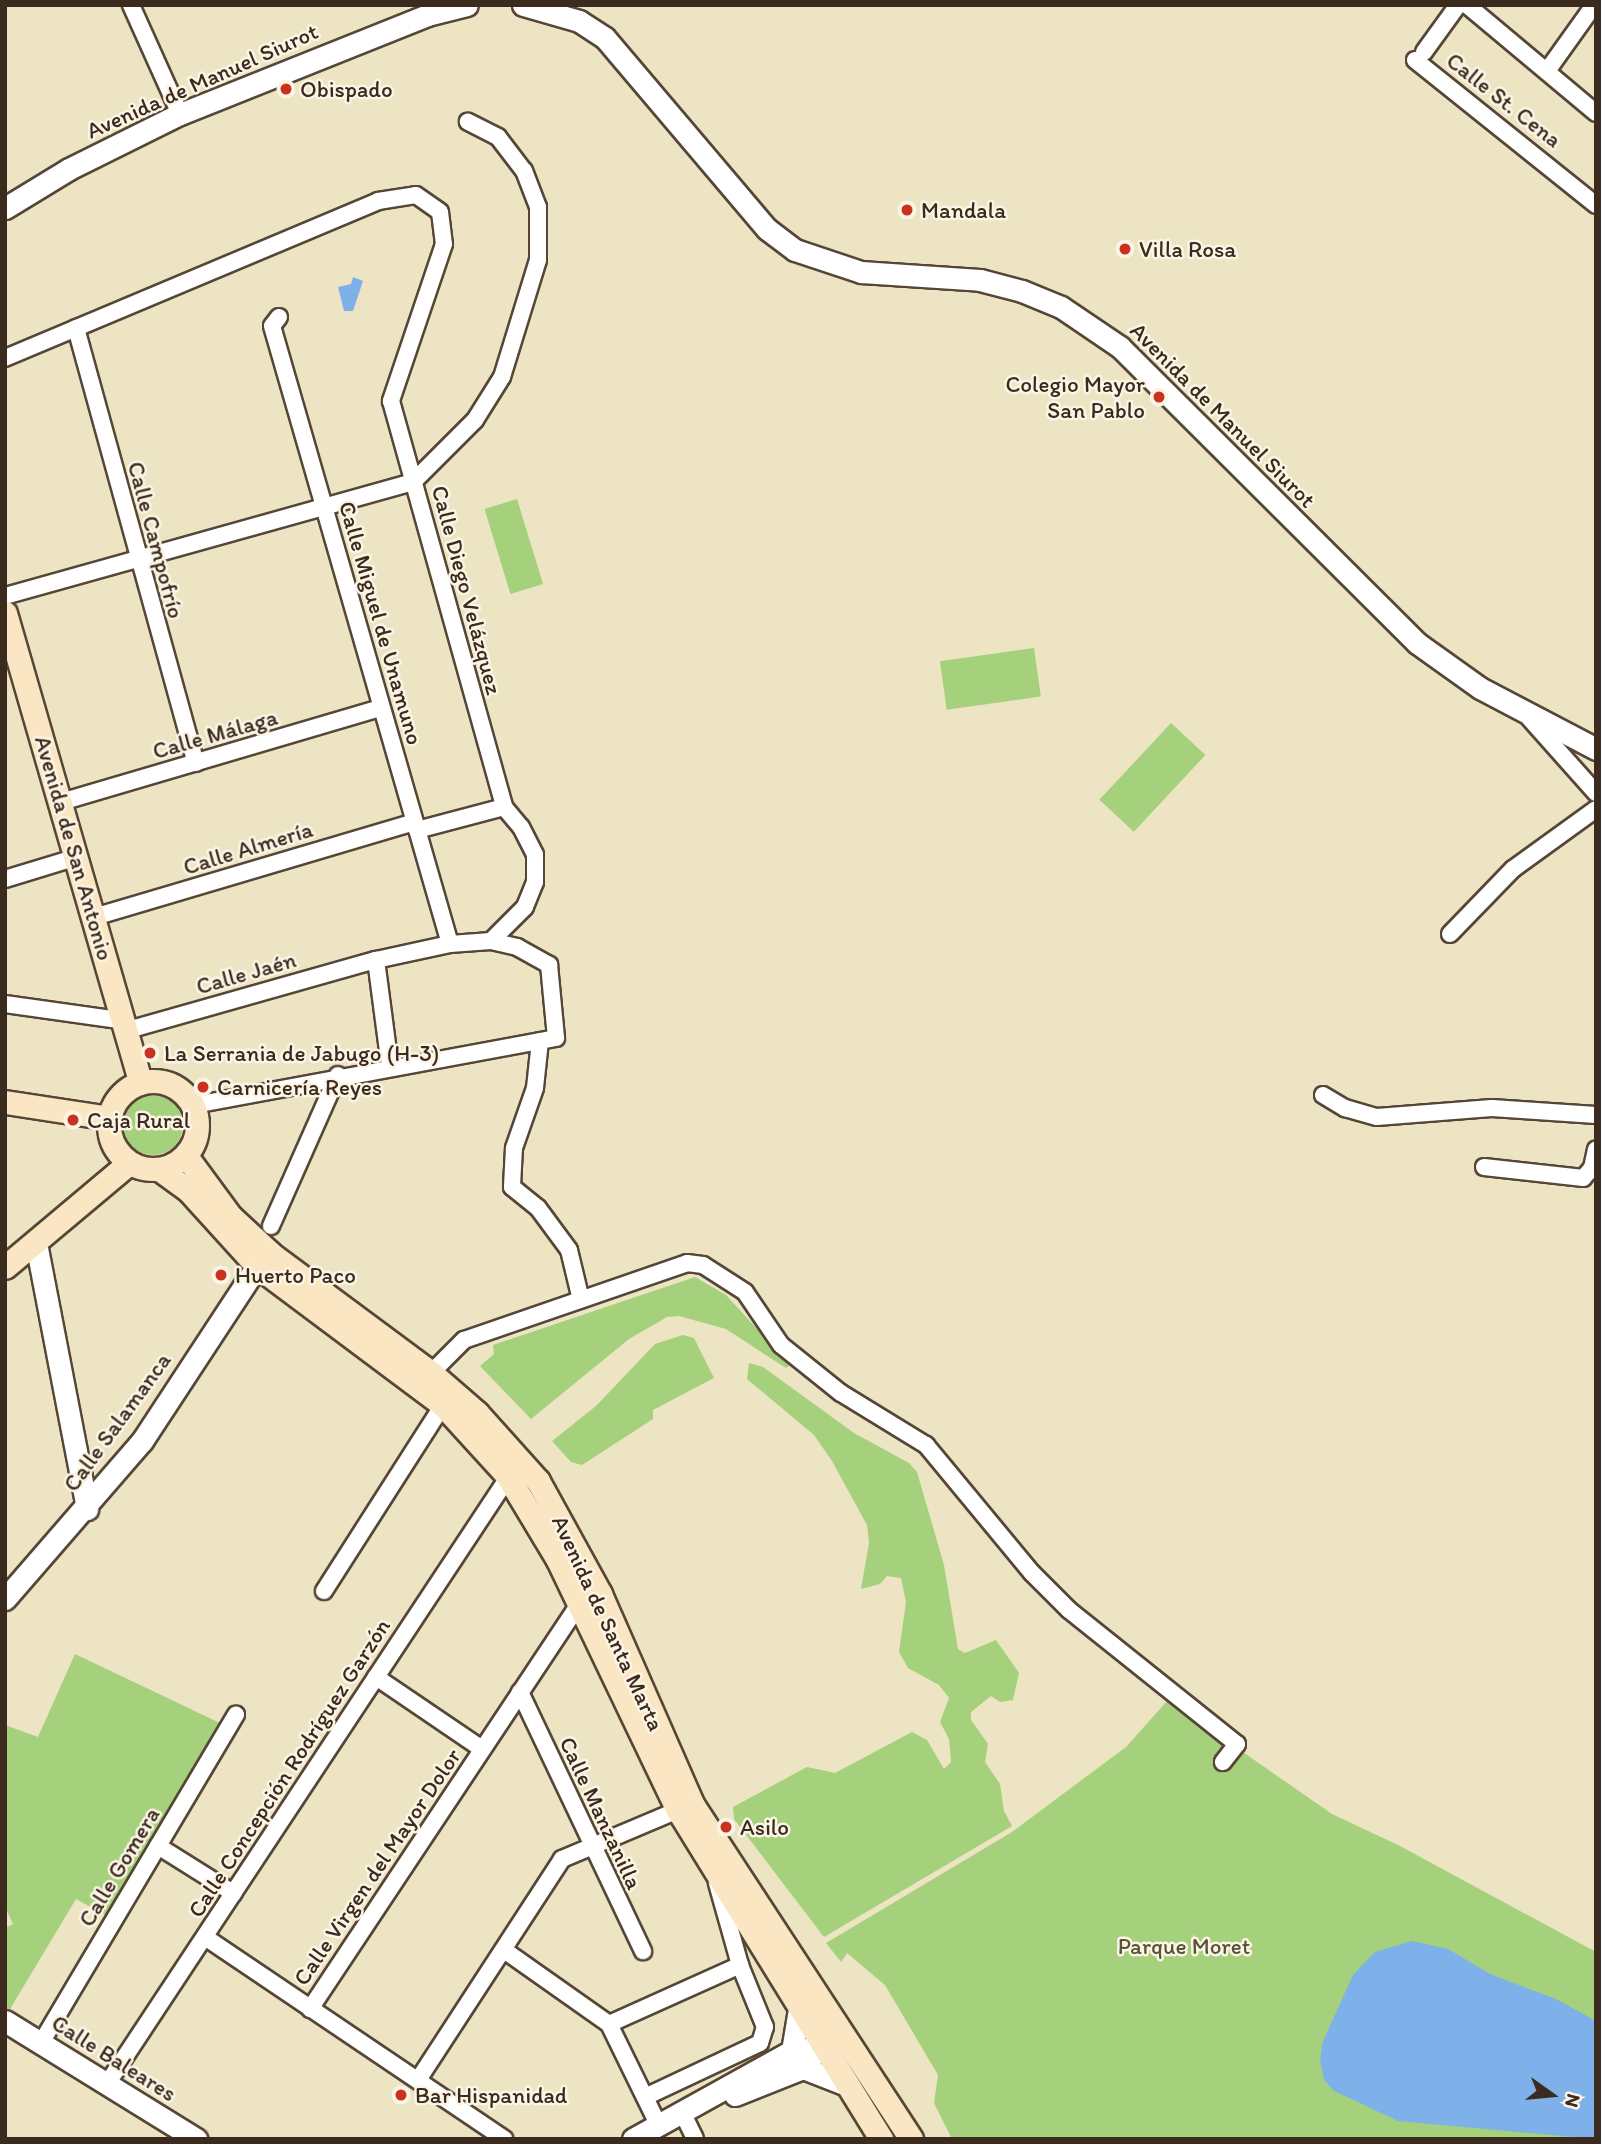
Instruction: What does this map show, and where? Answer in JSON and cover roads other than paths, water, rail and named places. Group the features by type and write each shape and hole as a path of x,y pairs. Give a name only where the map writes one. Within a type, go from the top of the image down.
{"main road":[{"name":"Avenida de San Antonio","path":"5,613 127,1026 141,1083"},
{"path":"141,1083 171,1084 193,1105 197,1131 186,1156 159,1170 129,1163 112,1143 109,1118 120,1096 141,1083"},
{"path":"5,1102 109,1118"},
{"name":"Avenida de Santa Marta","path":"186,1156 230,1216 271,1254 431,1373 478,1413 515,1468 589,1599 713,1871 844,2084 881,2139"},
{"path":"5,1267 129,1163"},
{"name":"Avenida de Santa Marta","path":"159,1170 189,1191 257,1266 443,1405 515,1468"},
{"name":"Avenida de Santa Marta","path":"685,1807 852,2044 911,2139"}],"street":[{"path":"131,5 180,114"},
{"name":"Avenida de Manuel Siurot","path":"5,208 69,169 180,114 424,10 467,5"},
{"name":"Avenida de Manuel Siurot","path":"523,5 579,21 605,38 767,229 795,250 861,272 980,280 1023,291 1061,307 1120,347 1418,643 1528,717 1596,749"},
{"name":"Calle St. Cena","path":"1458,5 1420,56 1596,205"},
{"path":"1468,5 1596,113"},
{"path":"1547,71 1594,5"},
{"name":"Calle Diego Velázquez","path":"468,122 498,137 524,171 538,207 539,254 502,376 475,420 413,482 504,807 521,827 535,855 535,882 526,907 491,941"},
{"path":"5,358 378,201 416,195 440,212 444,244 391,401 413,482 136,556 5,596"},
{"name":"Calle Miguel de Unamuno","path":"279,317 272,326 450,944"},
{"name":"Calle Campofrío","path":"76,328 136,556 196,763"},
{"name":"Calle Málaga","path":"61,802 382,708"},
{"path":"1528,717 1596,793"},
{"name":"Calle Almería","path":"94,917 416,826 504,807"},
{"path":"1450,934 1513,869 1596,808"},
{"path":"5,879 77,857"},
{"path":"491,941 537,956 548,965 548,1040 514,1148 512,1187 538,1208 569,1250 581,1300"},
{"name":"Calle Jaén","path":"127,1026 376,960 450,944 491,941"},
{"path":"376,960 390,1066"},
{"path":"5,1004 127,1026"},
{"path":"193,1105 338,1075 548,1040"},
{"path":"271,1226 338,1075"},
{"path":"1323,1095 1345,1108 1377,1117 1492,1108 1596,1115"},
{"path":"1484,1167 1583,1178 1592,1168 1596,1149"},
{"path":"36,1243 87,1509"},
{"path":"431,1373 464,1340 687,1263 703,1265 726,1277 745,1292 781,1345 841,1393 926,1445 1032,1573 1069,1610 1237,1744 1223,1762"},
{"name":"Calle Salamanca","path":"5,1599 87,1509 142,1441 257,1266"},
{"path":"324,1591 443,1405"},
{"name":"Calle Concepción Rodríguez Garzón","path":"107,2084 515,1468"},
{"name":"Calle Virgen del Mayor Dolor","path":"310,2009 520,1692 589,1599"},
{"path":"376,1677 482,1749"},
{"name":"Calle Manzanilla","path":"520,1692 588,1844 643,1951"},
{"name":"Calle Gomera","path":"41,2043 236,1715"},
{"path":"418,2080 562,1858 588,1844 685,1807"},
{"path":"158,1846 233,1893"},
{"path":"645,2098 760,2043 765,2027 740,1965 713,1871"},
{"path":"205,1937 503,2139"},
{"path":"504,1950 609,2024 659,2126"},
{"path":"609,2024 740,1965"},
{"path":"797,2059 799,2009"},
{"path":"822,2047 834,2020"},
{"name":"Calle Baleares","path":"5,2021 196,2139"},
{"path":"633,2139 822,2047 852,2044"},
{"path":"797,2059 844,2084"},
{"path":"659,2126 797,2059"},
{"path":"684,2116 695,2139"}],"water":[{"path":"353,277 363,281 353,311 344,311 338,287 351,284"},
{"path":"1412,1941 1448,1949 1490,1974 1556,1999 1596,2021 1596,2139 1398,2121 1334,2091 1324,2080 1320,2059 1323,2041 1353,1975 1375,1952"}],"place":[{"name":"Obispado","path":"286,89"},
{"name":"Mandala","path":"907,210"},
{"name":"Villa Rosa","path":"1125,249"},
{"name":"Colegio Mayor San Pablo","path":"1159,397"},
{"name":"La Serrania de Jabugo (H-3)","path":"150,1053"},
{"name":"Carnicería Reyes","path":"203,1087"},
{"name":"Caja Rural","path":"73,1120"},
{"name":"Huerto Paco","path":"221,1275"},
{"name":"Asilo","path":"726,1827"},
{"name":"Bar Hispanidad","path":"401,2095"}],"park label":[{"name":"Parque Moret","path":"1184,1946"}]}
